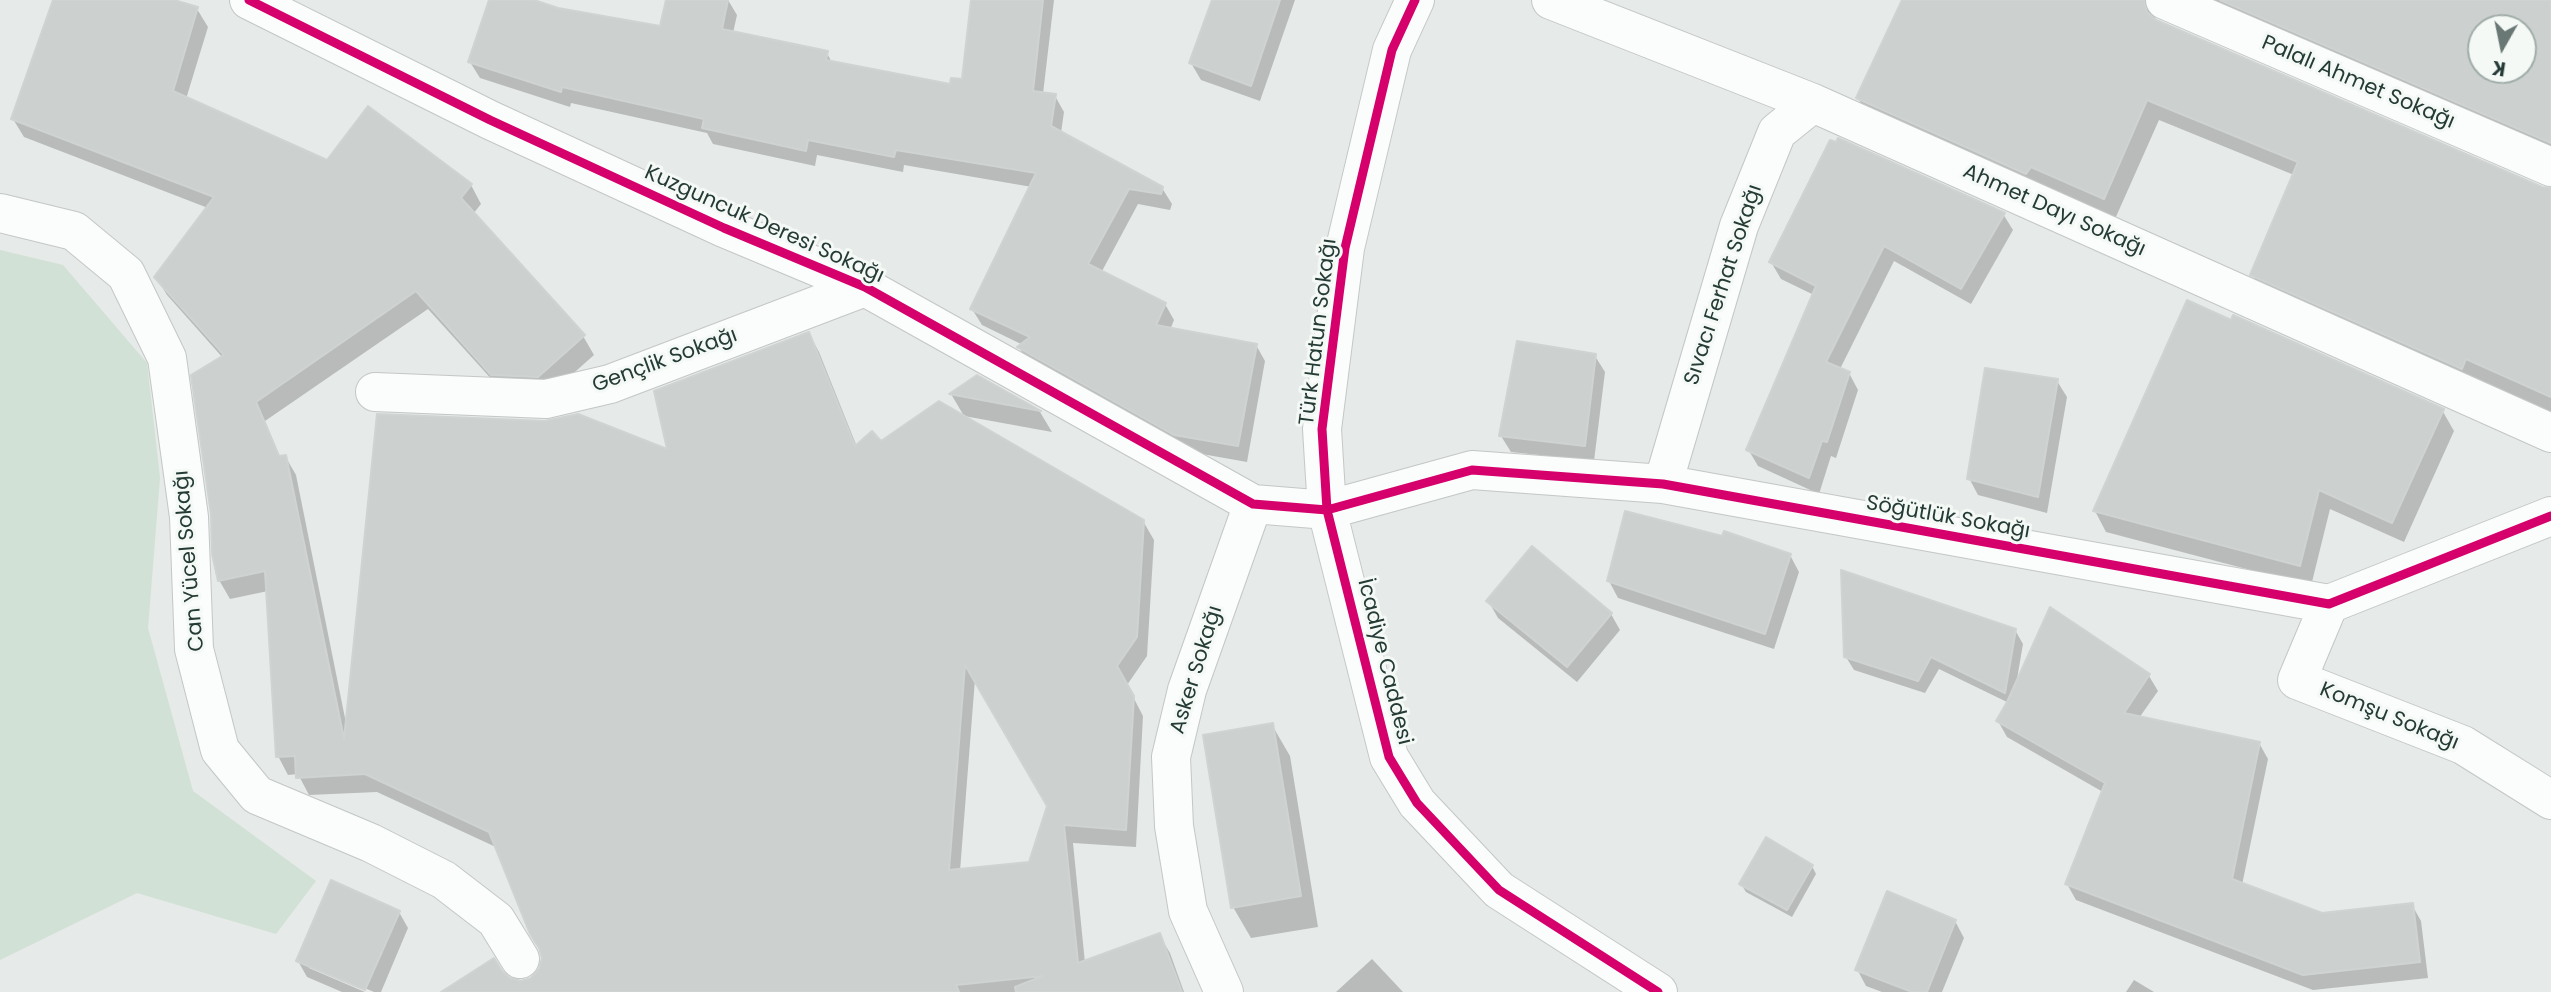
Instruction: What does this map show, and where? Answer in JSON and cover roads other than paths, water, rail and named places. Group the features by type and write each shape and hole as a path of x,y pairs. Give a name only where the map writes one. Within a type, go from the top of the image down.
{"street":[{"name":"Kuzguncuk Deresi Sokağı","path":"249,0 490,120 724,228 865,287 1253,504"},
{"name":"Türk Hatun Sokağı","path":"1327,510 1322,429 1345,248 1392,50 1415,0"},
{"name":"Ahmet Dayı Sokağı","path":"1551,0 1813,103 2551,433"},
{"name":"Palalı Ahmet Sokağı","path":"2165,0 2551,167"},
{"name":"Sıvacı Ferhat Sokağı","path":"1663,484 1739,226 1777,132 1813,103"},
{"name":"Can Yücel Sokağı","path":"0,214 74,231 126,274 167,358 189,517 194,649 220,750 257,795 371,843 444,880 496,920 520,959"},
{"name":"Gençlik Sokağı","path":"375,392 547,399 610,384 865,287"},
{"name":"Söğütlük Sokağı","path":"1327,510 1472,470 1663,484 2329,604"},
{"path":"1253,504 1327,510"},
{"name":"Asker Sokağı","path":"1224,992 1188,911 1174,826 1171,757 1187,690 1253,504"},
{"name":"İcadiye Caddesi","path":"1327,510 1389,757 1417,803 1499,890 1658,992"},
{"path":"2329,604 2551,516"},
{"name":"Komşu Sokağı","path":"2329,604 2297,680 2463,745 2551,800"}]}
